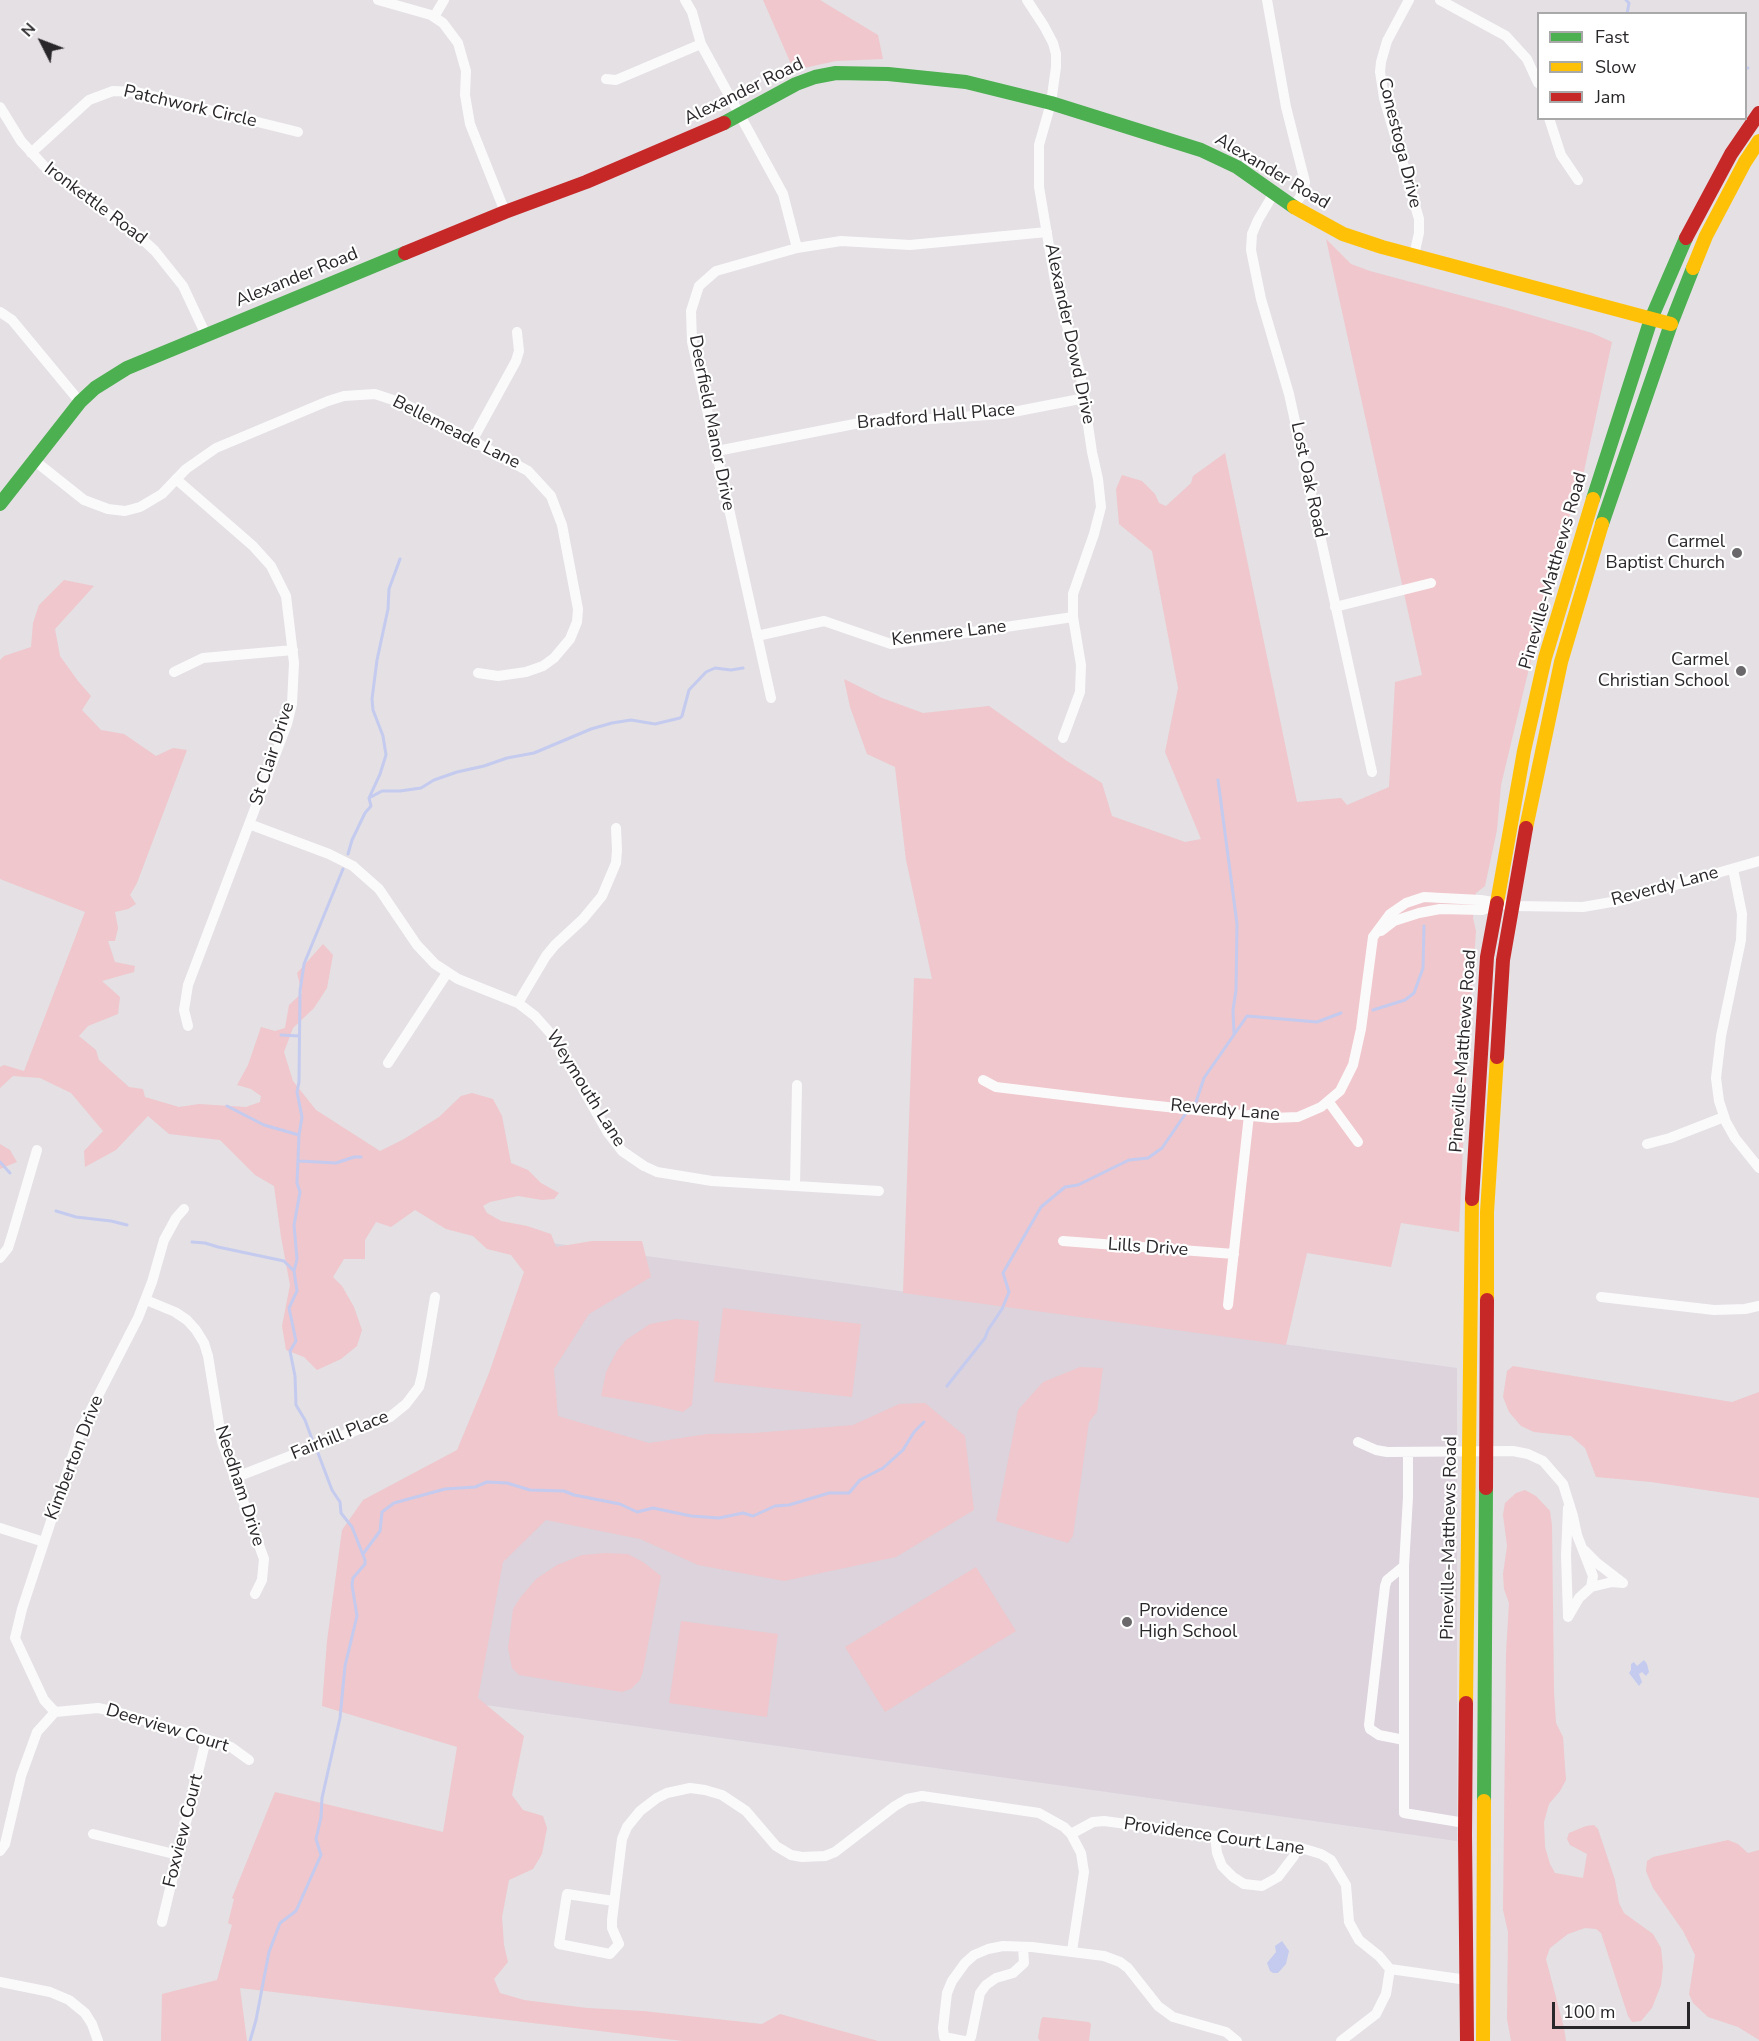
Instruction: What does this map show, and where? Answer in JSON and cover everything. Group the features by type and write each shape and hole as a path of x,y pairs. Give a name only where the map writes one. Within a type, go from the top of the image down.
{"main road":[{"name":"Alexander Road","path":"0,504 80,402 110,378 148,359 206,335 708,131 740,116 796,84 836,73 888,74 966,82 1051,103 1202,150 1237,168 1293,207 1343,234 1671,324"},
{"name":"Pineville-Matthews Road","path":"1483,2041 1484,1836 1478,1451 1471,1212 1487,957 1512,813 1545,658 1574,556 1651,319 1690,229 1731,154 1759,113"},
{"name":"Pineville-Matthews Road","path":"1467,2041 1465,1829 1487,1212 1503,960 1534,786 1561,662 1610,496 1671,324 1706,236 1745,162 1759,141"},
{"path":"1465,1829 1484,1836"}],"street":[{"path":"378,0 424,12 434,17 453,35 461,48 466,71 465,95 470,124 505,212"},
{"path":"434,17 444,0"},
{"path":"685,0 692,12 701,44 783,194 797,248"},
{"name":"Alexander Dowd Drive","path":"1027,0 1044,26 1056,54 1051,103 1039,145 1039,188 1056,287 1080,372 1101,507 1073,594 1073,617 1081,665 1080,692 1063,738"},
{"path":"1267,0 1286,107 1305,182 1303,193 1293,207"},
{"name":"Conestoga Drive","path":"1409,0 1387,41 1380,72 1384,98 1419,219 1419,233 1414,255"},
{"path":"1440,0 1506,36 1527,59 1537,79"},
{"path":"606,79 616,80 701,44"},
{"name":"Patchwork Circle","path":"31,153 89,100 114,91 137,92 298,132"},
{"name":"Ironkettle Road","path":"0,107 31,153 44,166 139,236 155,251 183,286 206,335"},
{"path":"1552,120 1561,154 1578,180"},
{"name":"Lost Oak Road","path":"1274,193 1252,234 1251,250 1261,299 1289,394 1372,772"},
{"name":"Deerfield Manor Drive","path":"771,698 692,342 691,311 699,286 716,271 797,248 841,241 910,245 1047,231"},
{"path":"0,312 12,320 80,402"},
{"path":"472,441 516,361 519,351 517,332"},
{"name":"Bellemeade Lane","path":"34,461 84,500 119,511 149,503 162,494 197,460 227,442 344,396 375,394 390,398 528,471 551,496 562,525 578,609 577,621 570,639 563,650 549,662 526,672 505,676 477,673"},
{"name":"Bradford Hall Place","path":"717,451 885,418 930,419 1004,414 1085,398"},
{"name":"St Clair Drive","path":"176,479 253,546 271,566 286,596 293,650 294,684 287,724 188,985 184,1010 188,1026"},
{"path":"1335,607 1431,584"},
{"name":"Kenmere Lane","path":"758,636 824,621 891,644 1073,617"},
{"path":"174,672 203,658 293,650"},
{"name":"Weymouth Lane","path":"249,824 329,854 353,866 380,888 422,952 447,973 466,983 518,1003 535,1016 552,1035 608,1133 628,1156 657,1172 712,1181 879,1191"},
{"path":"518,1003 550,950 583,919 602,896 616,863 616,828"},
{"name":"Reverdy Lane","path":"983,1080 996,1087 1271,1118 1298,1117 1321,1107 1340,1090 1353,1065 1361,1029 1373,937 1390,914 1406,903 1424,897 1481,900 1514,906 1582,907 1623,900 1759,861"},
{"path":"1733,869 1742,914 1741,940 1721,1036 1716,1078 1724,1117 1735,1138 1759,1168"},
{"path":"388,1063 447,973"},
{"path":"795,1186 797,1085"},
{"path":"1328,1101 1358,1142"},
{"path":"1228,1305 1250,1115"},
{"path":"1647,1144 1670,1138 1724,1117"},
{"path":"0,1258 8,1248 37,1149"},
{"name":"Kimberton Drive","path":"55,1712 44,1700 15,1638 22,1609 82,1427 146,1300 164,1240 176,1218 184,1209"},
{"name":"Lills Drive","path":"1063,1241 1234,1254"},
{"name":"Fairhill Place","path":"234,1478 390,1417 406,1404 419,1387 422,1376 435,1297"},
{"path":"1601,1298 1714,1310 1759,1306"},
{"name":"Needham Drive","path":"146,1300 187,1320 204,1343 219,1431 264,1559 262,1580 255,1594"},
{"path":"1358,1442 1376,1450 1408,1452 1521,1452 1543,1461 1558,1476 1569,1504 1580,1546 1593,1576 1589,1589 1579,1598 1568,1617 1566,1581 1569,1504"},
{"path":"1408,1452 1404,1566 1404,1813 1465,1829"},
{"path":"0,1528 44,1542"},
{"path":"1566,1581 1573,1588 1589,1589 1612,1582 1623,1583 1580,1546"},
{"path":"1404,1566 1387,1580 1385,1586 1369,1721 1370,1729 1374,1732 1404,1740"},
{"name":"Deerview Court","path":"55,1712 98,1708 117,1712 231,1747 249,1760"},
{"path":"0,1851 5,1844 21,1776 37,1732 55,1712"},
{"name":"Foxview Court","path":"162,1922 206,1739"},
{"path":"614,1901 567,1894 559,1944 610,1954 619,1944 612,1928 620,1848 627,1827 633,1819 657,1798 667,1793 690,1788 705,1790 732,1800 746,1811 776,1846 791,1855 802,1857 825,1856 835,1852 895,1806 914,1797 962,1802 1039,1813 1064,1827 1071,1834 1081,1853 1084,1872 1072,1952"},
{"name":"Providence Court Lane","path":"1071,1834 1093,1822 1104,1821 1297,1847 1321,1854 1331,1860 1346,1885 1349,1922 1359,1940 1390,1969"},
{"path":"93,1834 178,1854"},
{"path":"1215,1836 1217,1853 1222,1866 1244,1884 1262,1886 1278,1876 1294,1856 1297,1847"},
{"path":"1023,1947 1023,1963 1013,1973 996,1977 980,1993 971,2037 966,2041 944,2037 947,1993 951,1981 974,1955 1004,1946 1023,1947 1104,1956 1120,1962 1128,1968 1158,2006 1173,2017 1226,2032 1237,2041"},
{"path":"1341,2041 1376,2014 1386,1994 1390,1969 1467,1980"},
{"path":"0,1982 50,1992 69,2000 85,2013 98,2041"}],"shaded area":[{"path":"763,0 820,0 878,35 883,59 836,61 804,68 795,73"},
{"path":"1326,239 1351,264 1370,271 1504,307 1592,333 1612,342 1584,471 1555,560 1501,785 1497,830 1485,886 1476,893 1473,918 1476,931 1468,1038 1459,1232 1401,1223 1391,1267 1307,1253 1286,1345 903,1293 914,978 932,979 906,860 895,767 867,754 850,707 844,679 882,698 923,713 989,706 1102,783 1112,816 1185,842 1201,839 1165,752 1178,688 1152,551 1119,524 1116,489 1122,475 1142,481 1155,494 1159,503 1166,506 1191,483 1193,476 1225,453 1297,802 1341,798 1347,805 1389,787 1395,682 1422,675"},
{"path":"64,580 94,586 55,629 60,656 91,696 82,710 101,730 124,734 156,756 173,748 187,750 137,883 130,895 136,904 128,909 115,912 118,928 115,941 108,941 115,962 135,966 134,972 102,981 120,997 118,1014 88,1026 79,1036 96,1050 99,1060 129,1087 143,1089 145,1097 179,1107 199,1104 246,1107 260,1102 261,1096 251,1089 237,1085 248,1065 261,1027 275,1031 285,1028 289,1005 302,993 297,973 323,944 333,955 327,988 314,1008 293,1028 284,1052 293,1081 316,1110 380,1151 439,1117 461,1096 472,1093 493,1099 502,1116 511,1163 528,1170 541,1183 559,1193 554,1199 542,1200 518,1196 490,1202 483,1206 487,1213 501,1221 551,1234 556,1247 592,1241 642,1241 651,1277 589,1314 554,1369 558,1416 649,1443 707,1434 754,1433 853,1425 899,1404 925,1403 965,1436 974,1510 896,1557 784,1581 698,1565 640,1539 546,1520 503,1562 478,1698 524,1736 512,1795 523,1810 543,1816 547,1828 542,1854 533,1869 509,1880 502,1917 508,1962 494,1979 500,1993 524,2000 587,2008 643,2011 762,2024 780,2014 878,2041 683,2041 240,1988 247,2041 161,2041 162,1994 217,1980 232,1925 228,1923 234,1899 232,1898 275,1792 443,1832 457,1747 322,1706 327,1641 342,1530 363,1500 457,1450 489,1373 524,1272 511,1255 487,1249 473,1236 446,1229 415,1210 391,1227 376,1222 365,1240 365,1259 344,1259 333,1277 342,1286 354,1307 362,1330 357,1346 341,1359 317,1370 304,1357 286,1350 282,1326 290,1285 274,1186 255,1175 220,1140 169,1134 148,1116 116,1150 85,1167 84,1151 103,1131 71,1093 40,1078 13,1076 0,1088 0,1067 4,1065 24,1071 85,912 0,879 0,660 4,656 31,647 33,623 39,605"},
{"path":"0,1144 10,1150 17,1162 0,1169"},
{"path":"530,1240 1457,1368 1457,1841 464,1702"},
{"path":"723,1308 861,1324 852,1397 714,1382"},
{"path":"676,1319 699,1321 692,1405 683,1412 601,1396 606,1372 617,1351 626,1340 650,1324"},
{"path":"1513,1366 1732,1402 1759,1392 1759,1498 1651,1482 1596,1477 1585,1448 1571,1436 1534,1432 1521,1426 1509,1412 1503,1397 1507,1371"},
{"path":"1080,1367 1103,1368 1097,1412 1089,1422 1073,1536 1068,1543 996,1521 1018,1410 1043,1382"},
{"path":"1525,1490 1536,1496 1550,1511 1552,1525 1554,1692 1556,1723 1563,1737 1566,1780 1549,1804 1544,1822 1545,1847 1555,1873 1583,1878 1587,1854 1570,1845 1567,1839 1569,1833 1586,1826 1594,1825 1598,1829 1615,1880 1619,1903 1624,1913 1653,1934 1661,1948 1663,1967 1661,1985 1652,2008 1641,2021 1632,2022 1628,2016 1601,1933 1596,1929 1585,1928 1568,1934 1550,1948 1546,1959 1566,2041 1511,2041 1507,2019 1508,1932 1503,1910 1506,1653 1509,1603 1504,1589 1503,1574 1507,1546 1503,1515 1505,1503 1516,1493"},
{"path":"628,1554 661,1576 640,1680 631,1689 622,1692 519,1675 512,1668 508,1648 513,1609 520,1598 536,1579 557,1565 582,1555"},
{"path":"976,1567 1016,1631 885,1712 845,1647"},
{"path":"681,1621 778,1634 767,1717 669,1703"},
{"path":"1728,1840 1738,1844 1748,1853 1759,1850 1759,2040 1738,2027 1708,2017 1693,2003 1689,1994 1695,1955 1683,1931 1653,1888 1646,1871 1647,1861 1653,1857"},
{"path":"1043,2017 1089,2022 1091,2024 1089,2041 1040,2041 1038,2038"}],"water":[{"path":"1644,1660 1649,1672 1646,1676 1642,1672 1639,1674 1642,1682 1639,1686 1629,1673 1631,1664 1634,1662 1637,1666"},
{"path":"1282,1941 1289,1951 1286,1964 1278,1973 1273,1973 1267,1963 1276,1952 1275,1946"}],"waterway":[{"path":"1626,0 1629,3 1627,12"},
{"path":"348,854 352,840 365,813 371,806 369,798 386,755 372,699 377,660 388,609 389,589 400,559"},
{"path":"369,798 382,791 421,788 434,780 457,772 534,753 591,729 612,723 631,720 655,724 680,718 689,690 706,672 715,668 731,670 743,668"},
{"path":"1218,780 1237,924 1234,1034"},
{"path":"312,1439 296,1405 295,1376 290,1351 296,1341 289,1308 297,1291 294,1271 297,1259 294,1225 300,1192 297,1183 302,1117 297,1092 300,991 304,964 343,869"},
{"path":"1373,1010 1405,1000 1414,993 1423,968 1424,926"},
{"path":"1196,1102 1204,1078 1247,1016 1317,1022 1341,1013"},
{"path":"281,1035 299,1036"},
{"path":"227,1106 264,1125 299,1135"},
{"path":"947,1386 985,1338 1002,1309 1009,1292 1003,1273 1041,1207 1065,1187 1078,1185 1129,1160 1148,1158 1162,1148 1186,1113"},
{"path":"299,1161 336,1163 361,1157"},
{"path":"0,1162 10,1173"},
{"path":"56,1211 76,1217 127,1225"},
{"path":"192,1242 284,1261 294,1271"},
{"path":"363,1554 380,1531 382,1512 394,1503 445,1489 475,1487 487,1482 507,1483 530,1490 564,1491 620,1504 637,1512 653,1508 691,1516 719,1518 743,1513 753,1516 775,1506 789,1505 829,1493 849,1493 860,1480 883,1468 903,1450 914,1432 924,1422"},
{"path":"250,2041 269,1952 280,1923 296,1911 321,1855 316,1839 322,1798 340,1718 345,1666 357,1616 353,1578 365,1564 352,1527 341,1513 340,1502 332,1490 318,1453"}],"traffic: fast":[{"path":"724,123 796,84 836,73 888,74 966,82 1051,103 1201,150 1237,167 1294,207"},
{"path":"1593,499 1651,319 1686,238"},
{"path":"0,504 80,402 95,388 127,368 405,253"},
{"path":"1602,524 1671,324 1693,268"},
{"path":"1484,1801 1486,1488"}],"traffic: slow":[{"path":"1693,268 1706,236 1745,162 1759,141"},
{"path":"1294,207 1343,234 1382,247 1671,324"},
{"path":"1497,903 1524,751 1545,658 1593,499"},
{"path":"1526,828 1561,662 1602,524"},
{"path":"1487,1300 1487,1212 1497,1057"},
{"path":"1466,1703 1472,1199"},
{"path":"1483,2041 1484,1801"}],"traffic: jam":[{"path":"1686,238 1731,154 1759,113"},
{"path":"405,253 586,182 724,123"},
{"path":"1497,1057 1503,960 1526,828"},
{"path":"1472,1199 1487,957 1497,903"},
{"path":"1486,1488 1487,1300"},
{"path":"1466,1703 1467,2041"}],"place":[{"name":"Carmel Baptist Church","path":"1737,553"},
{"name":"Carmel Christian School","path":"1741,671"},
{"name":"Providence High School","path":"1127,1622"}]}
